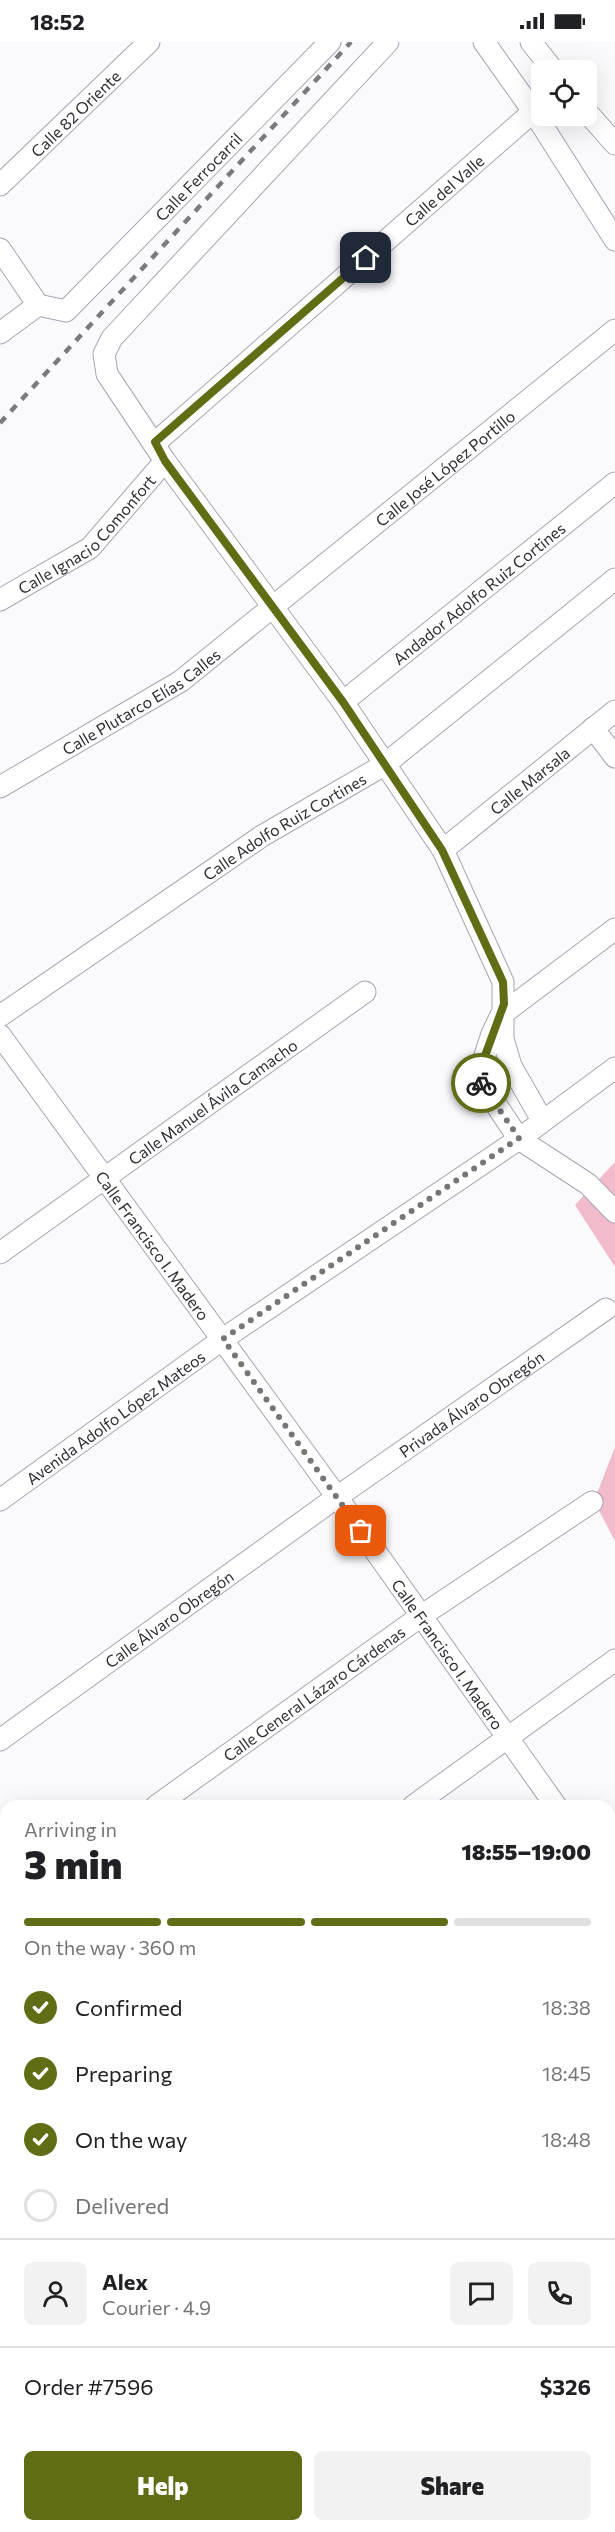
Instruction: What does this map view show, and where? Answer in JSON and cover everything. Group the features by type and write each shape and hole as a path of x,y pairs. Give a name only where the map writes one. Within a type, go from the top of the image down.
{"street":[{"name":"Calle 82 Oriente","path":"0,184 149,42"},
{"name":"Calle Ferrocarril","path":"38,305 66,311 330,42"},
{"path":"388,42 112,338 104,354 107,374 160,452 343,702 442,850 503,982 504,1004 482,1064 481,1082 519,1138 588,1184 615,1212"},
{"path":"484,42 531,100"},
{"path":"531,42 545,60"},
{"name":"Calle del Valle","path":"160,452 531,112"},
{"path":"597,124 615,144"},
{"path":"548,126 615,240"},
{"path":"0,249 38,305 0,333"},
{"name":"Calle José López Portillo","path":"274,607 615,330"},
{"name":"Calle Ignacio Comonfort","path":"0,600 90,548 160,452"},
{"name":"Andador Adolfo Ruiz Cortines","path":"343,702 615,483"},
{"name":"Calle Adolfo Ruiz Cortines","path":"0,1016 262,836 384,765 615,579"},
{"name":"Calle Plutarco Elías Calles","path":"0,787 181,681 274,607"},
{"name":"Calle Marsala","path":"442,850 615,711"},
{"path":"593,728 615,757"},
{"path":"501,1015 615,928"},
{"name":"Calle Manuel Ávila Camacho","path":"0,1253 365,992"},
{"path":"501,1015 503,1039 511,1066 542,1120"},
{"name":"Calle Francisco I. Madero","path":"0,1035 338,1497 552,1800"},
{"name":"Avenida Adolfo López Mateos","path":"0,1500 223,1339 519,1138 615,1068"},
{"path":"588,1184 615,1190"},
{"name":"Privada Álvaro Obregón","path":"338,1497 606,1309"},
{"name":"Calle Álvaro Obregón","path":"0,1740 338,1497"},
{"name":"Calle General Lázaro Cárdenas","path":"164,1800 421,1616 592,1502"},
{"path":"421,1800 615,1660"}],"shaded area":[{"path":"615,1162 615,1267 575,1205"},
{"path":"615,1447 615,1541 594,1501"}],"railway":[{"path":"0,423 351,42"}],"way so far":[{"path":"361,1531 223,1339 519,1138 481,1083"}],"route":[{"path":"366,258 155,442 165,461 343,702 442,850 503,982 504,1004 482,1064 481,1083"}]}
